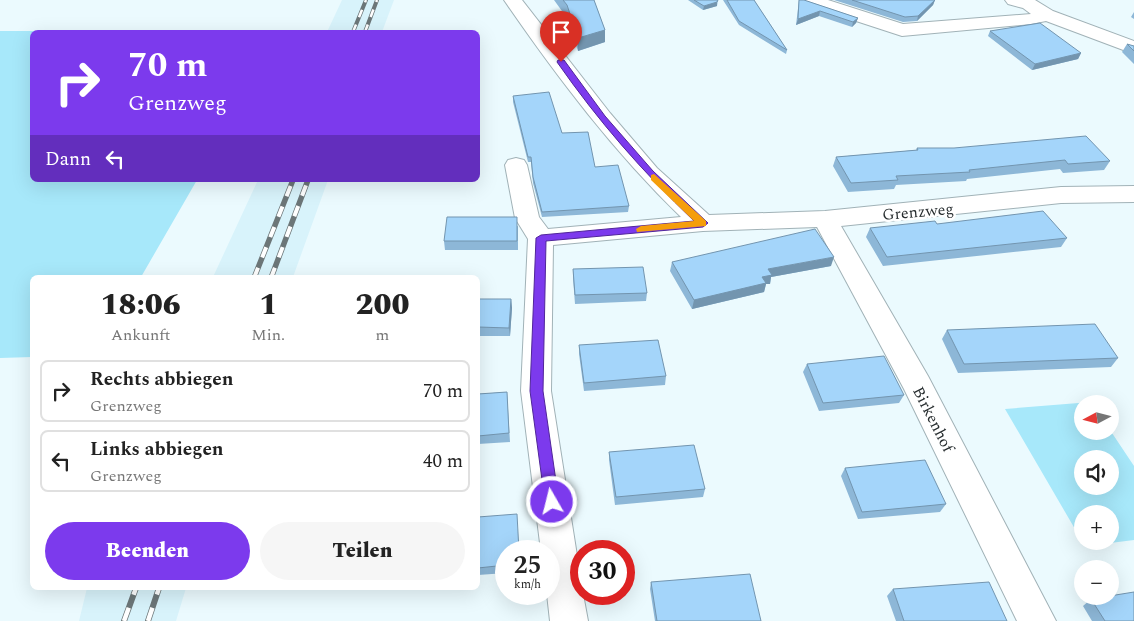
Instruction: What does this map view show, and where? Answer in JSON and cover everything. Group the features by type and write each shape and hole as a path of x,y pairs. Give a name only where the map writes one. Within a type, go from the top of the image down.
{"street":[{"path":"513,0 602,118 650,173 703,223"},
{"path":"810,0 902,30 1031,20 1047,15"},
{"path":"1024,1 1047,15 1134,48"},
{"path":"516,165 527,218 541,238 536,391 569,621"},
{"name":"Grenzweg","path":"541,238 703,223 825,219 1060,195 1134,194"},
{"name":"Birkenhof","path":"825,219 917,385 1037,621"}],"shaded area":[{"path":"342,0 394,0 383,30 328,30"},
{"path":"0,31 30,31 30,182 196,182 142,275 30,275 30,357 0,358"},
{"path":"257,182 327,182 294,275 214,275"},
{"path":"1074,403 1074,440 1117,440 1134,466 1134,540 1119,542 1119,505 1074,505 1074,527 1005,409"},
{"path":"87,590 185,590 176,621 79,621"}],"building":[{"path":"563,0 594,0 605,30 578,38 567,5"},
{"path":"694,0 718,0 704,6"},
{"path":"727,0 754,0 787,50 739,21"},
{"path":"799,0 858,18 853,22 820,11 798,19"},
{"path":"852,0 935,0 918,16 905,17"},
{"path":"1040,23 1081,53 1035,64 990,31"},
{"path":"1127,44 1134,46 1134,51"},
{"path":"549,92 562,133 588,132 595,167 618,165 629,206 542,212 533,177 531,157 528,157 513,96"},
{"path":"1086,136 1110,161 1068,164 1065,160 969,170 970,172 896,176 898,180 851,183 836,157 918,150 917,148 954,148"},
{"path":"1043,211 1067,238 887,257 870,228 935,221 937,224"},
{"path":"447,217 517,217 517,241 444,241"},
{"path":"815,229 834,257 768,269 772,275 762,277 766,283 694,300 672,262"},
{"path":"643,267 647,293 575,295 573,269"},
{"path":"480,299 511,299 509,328 480,327"},
{"path":"1095,324 1118,358 964,364 947,330"},
{"path":"658,340 666,376 584,383 579,345"},
{"path":"884,356 904,395 823,403 807,364"},
{"path":"507,392 509,433 480,436 480,394"},
{"path":"694,445 705,489 616,497 609,452"},
{"path":"925,460 946,504 862,512 845,468"},
{"path":"517,514 518,540 495,540 495,566 480,568 480,517"},
{"path":"750,574 761,621 657,621 651,582"},
{"path":"989,582 1007,621 904,621 893,589"},
{"path":"1134,592 1134,621 1105,621 1095,605 1119,605 1119,594"}],"railway":[{"path":"354,30 366,0"},
{"path":"366,30 377,0"},
{"path":"255,275 292,182"},
{"path":"272,275 307,182"},
{"path":"124,621 135,590"},
{"path":"148,621 158,590"}],"slow traffic":[{"path":"641,229 703,223 654,178"}],"route":[{"path":"552,502 536,391 541,238 703,223 650,173 602,118 561,62"}]}
